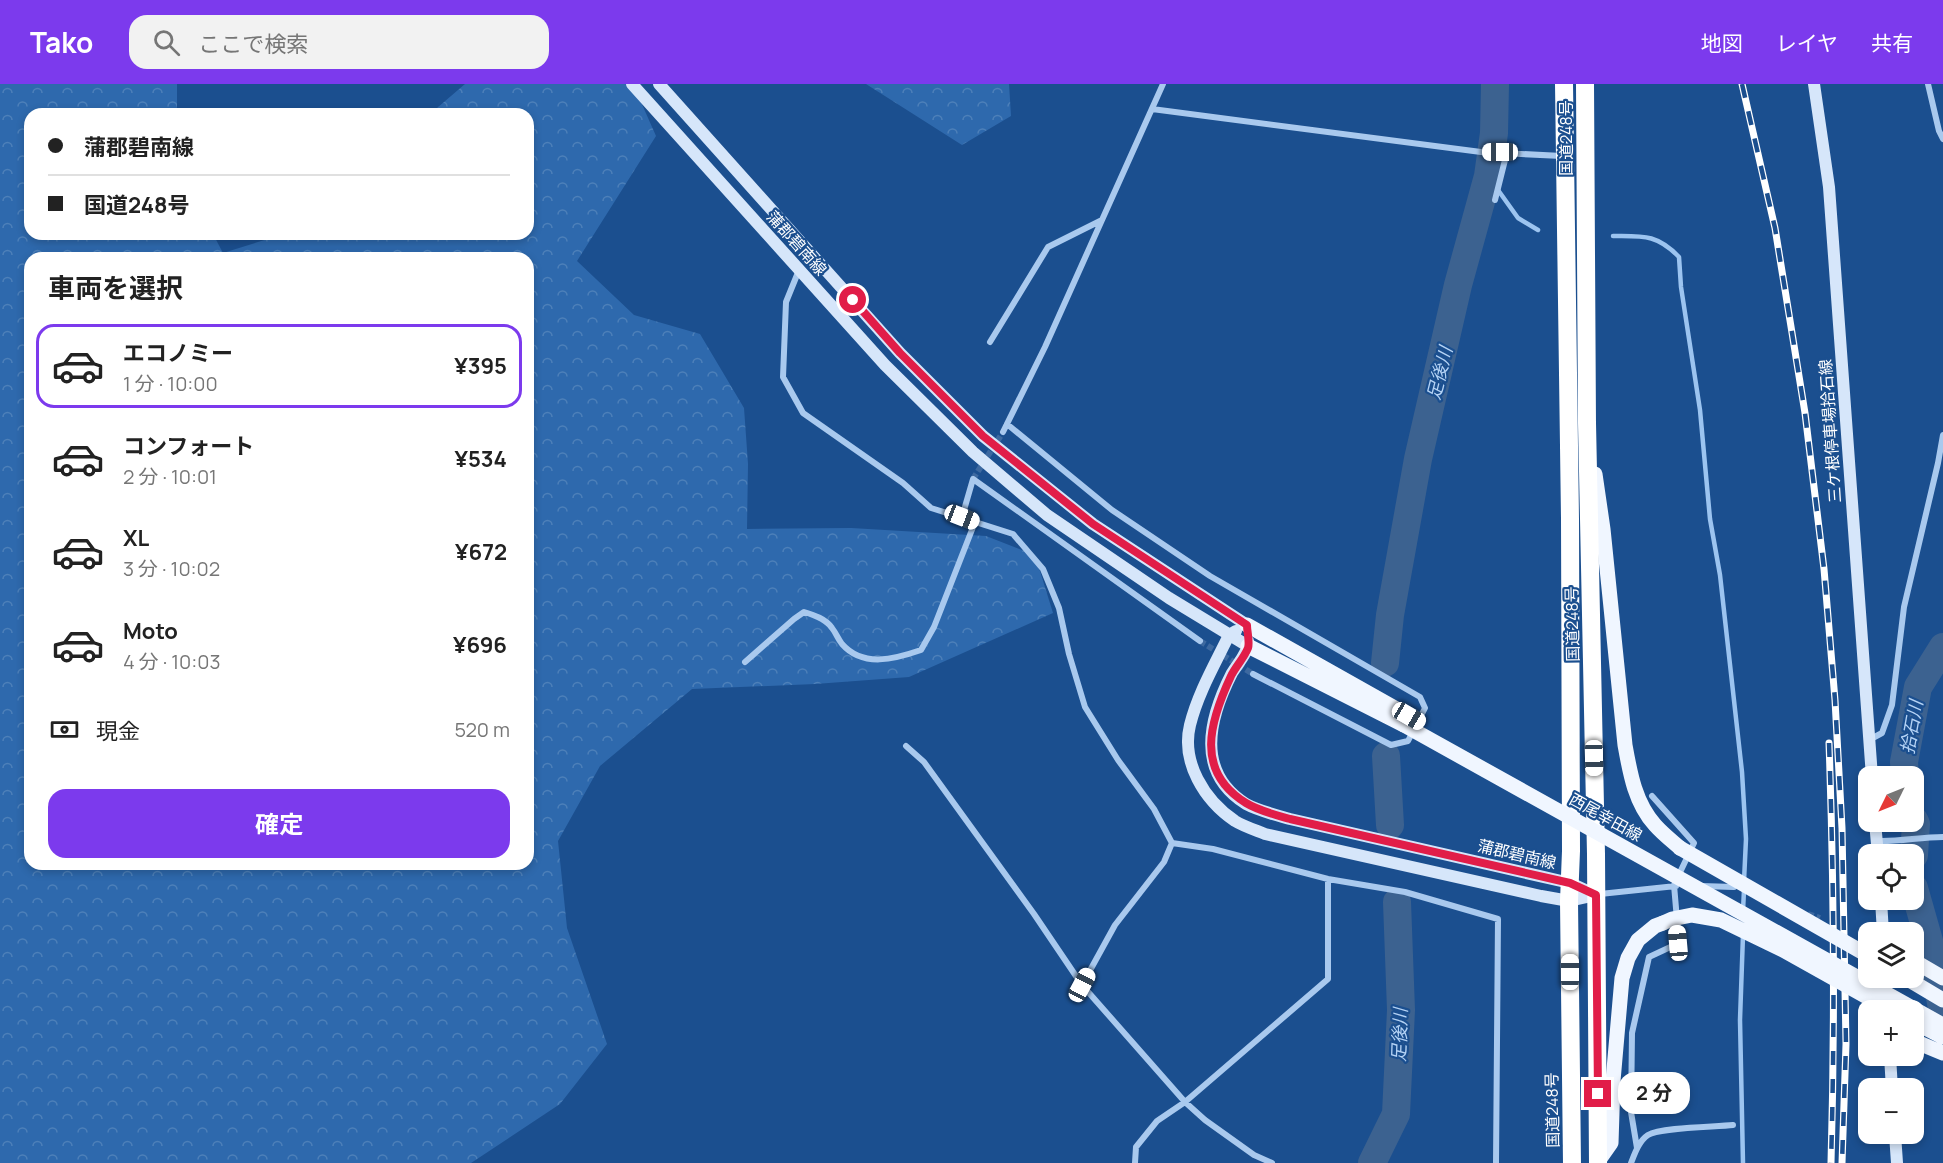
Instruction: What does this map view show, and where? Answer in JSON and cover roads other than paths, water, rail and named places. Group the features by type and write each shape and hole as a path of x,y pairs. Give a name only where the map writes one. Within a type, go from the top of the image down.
{"highway":[{"name":"国道248号","path":"1564,84 1570,519 1572,1163"},
{"name":"国道248号","path":"1585,84 1587,423 1596,895 1598,1162"}],"main road":[{"name":"蒲郡碧南線","path":"632,84 885,365 972,452 1047,515 1169,598 1248,646 1232,674 1214,717 1210,740 1212,757 1218,774 1230,790 1247,804 1290,819 1570,892"},
{"name":"蒲郡碧南線","path":"659,84 900,353 983,436 1093,524 1247,625"},
{"name":"三ケ根停車場拾石線","path":"1814,84 1829,187 1871,766"},
{"path":"1587,423 1603,529 1625,745 1631,777 1640,802 1654,824 1680,848 1858,950"},
{"path":"1229,635 1247,625 1248,646"},
{"name":"西尾幸田線","path":"1247,625 1407,721 1943,1025"},
{"name":"蒲郡碧南線","path":"1229,635 1198,699 1190,727 1188,746 1191,765 1198,781 1211,798 1235,821 1264,834 1596,895"},
{"name":"西尾幸田線","path":"1248,646 1484,760 1858,968"},
{"path":"1876,832 1877,844"},
{"path":"1598,1162 1611,1143 1613,1081 1622,978 1628,958 1638,940 1655,926 1672,919 1692,915 1721,920 1783,950 1872,1000"},
{"path":"1924,967 1943,978"},
{"path":"1894,988 1943,1015"},
{"path":"1923,988 1943,1000"},
{"path":"1924,1027 1943,1037"},
{"path":"1924,1045 1943,1053"},
{"path":"1896,1144 1897,1163"}],"street":[{"path":"1003,432 1045,347 1163,84"},
{"path":"1928,84 1943,139"},
{"path":"1152,109 1481,152 1564,156"},
{"path":"1495,200 1504,152"},
{"path":"990,342 1048,247 1102,220"},
{"path":"799,269 786,302 783,376 803,413 903,483 930,508 1013,534 1043,569 1059,609 1069,654 1085,707 1118,760 1155,809 1172,843 1164,862 1115,925 1082,985"},
{"path":"1007,424 1112,510 1210,576 1420,697 1425,708 1408,741 1390,745 1253,674"},
{"path":"1869,740 1882,733 1892,705 1904,607 1941,464 1943,435"},
{"path":"962,517 973,479 1200,641"},
{"path":"746,662 804,612 831,625 843,645 865,659 896,659 921,650 934,627 975,522"},
{"path":"906,746 924,762 1034,914 1082,985 1185,1102 1205,1120 1254,1155 1272,1163"},
{"path":"1637,1148 1631,1112 1632,1033 1649,957 1678,943 1674,885 1694,843 1652,796"},
{"path":"1877,841 1888,843 1943,837"},
{"path":"1172,843 1213,849 1328,879 1405,892 1498,920 1496,1163"},
{"path":"1134,1163 1136,1147 1157,1121 1185,1102 1328,979 1328,879"},
{"path":"1596,895 1674,885 1734,887"},
{"path":"1631,1163 1637,1148 1648,1135 1668,1130 1733,1125"}],"waterway":[{"name":"足後川","path":"1385,663 1390,615 1418,459 1458,285 1488,176 1494,133 1495,84"},
{"path":"1488,176 1518,218 1538,230"},
{"path":"1613,236 1633,236 1656,240 1679,257 1681,287 1700,410 1710,519 1720,575 1742,772 1746,839 1744,881"},
{"name":"拾石川","path":"1904,766 1918,687 1943,647"},
{"name":"足後川","path":"1386,756 1390,825"},
{"name":"拾石川","path":"1915,832 1915,844"},
{"path":"1743,911 1744,890"},
{"name":"足後川","path":"1372,1163 1396,1114 1401,1010 1397,902"},
{"name":"拾石川","path":"1920,910 1931,948 1943,1014"},
{"path":"1743,935 1740,1020 1743,1163"}],"tunnel":[{"path":"973,479 1003,432"},
{"path":"1200,641 1253,674"},
{"path":"1808,914 1820,918"}],"railway":[{"path":"1742,84 1775,228 1805,413 1824,569 1835,700 1842,828 1846,1044 1842,1163"},
{"path":"1829,743 1833,953 1831,1163"}]}
